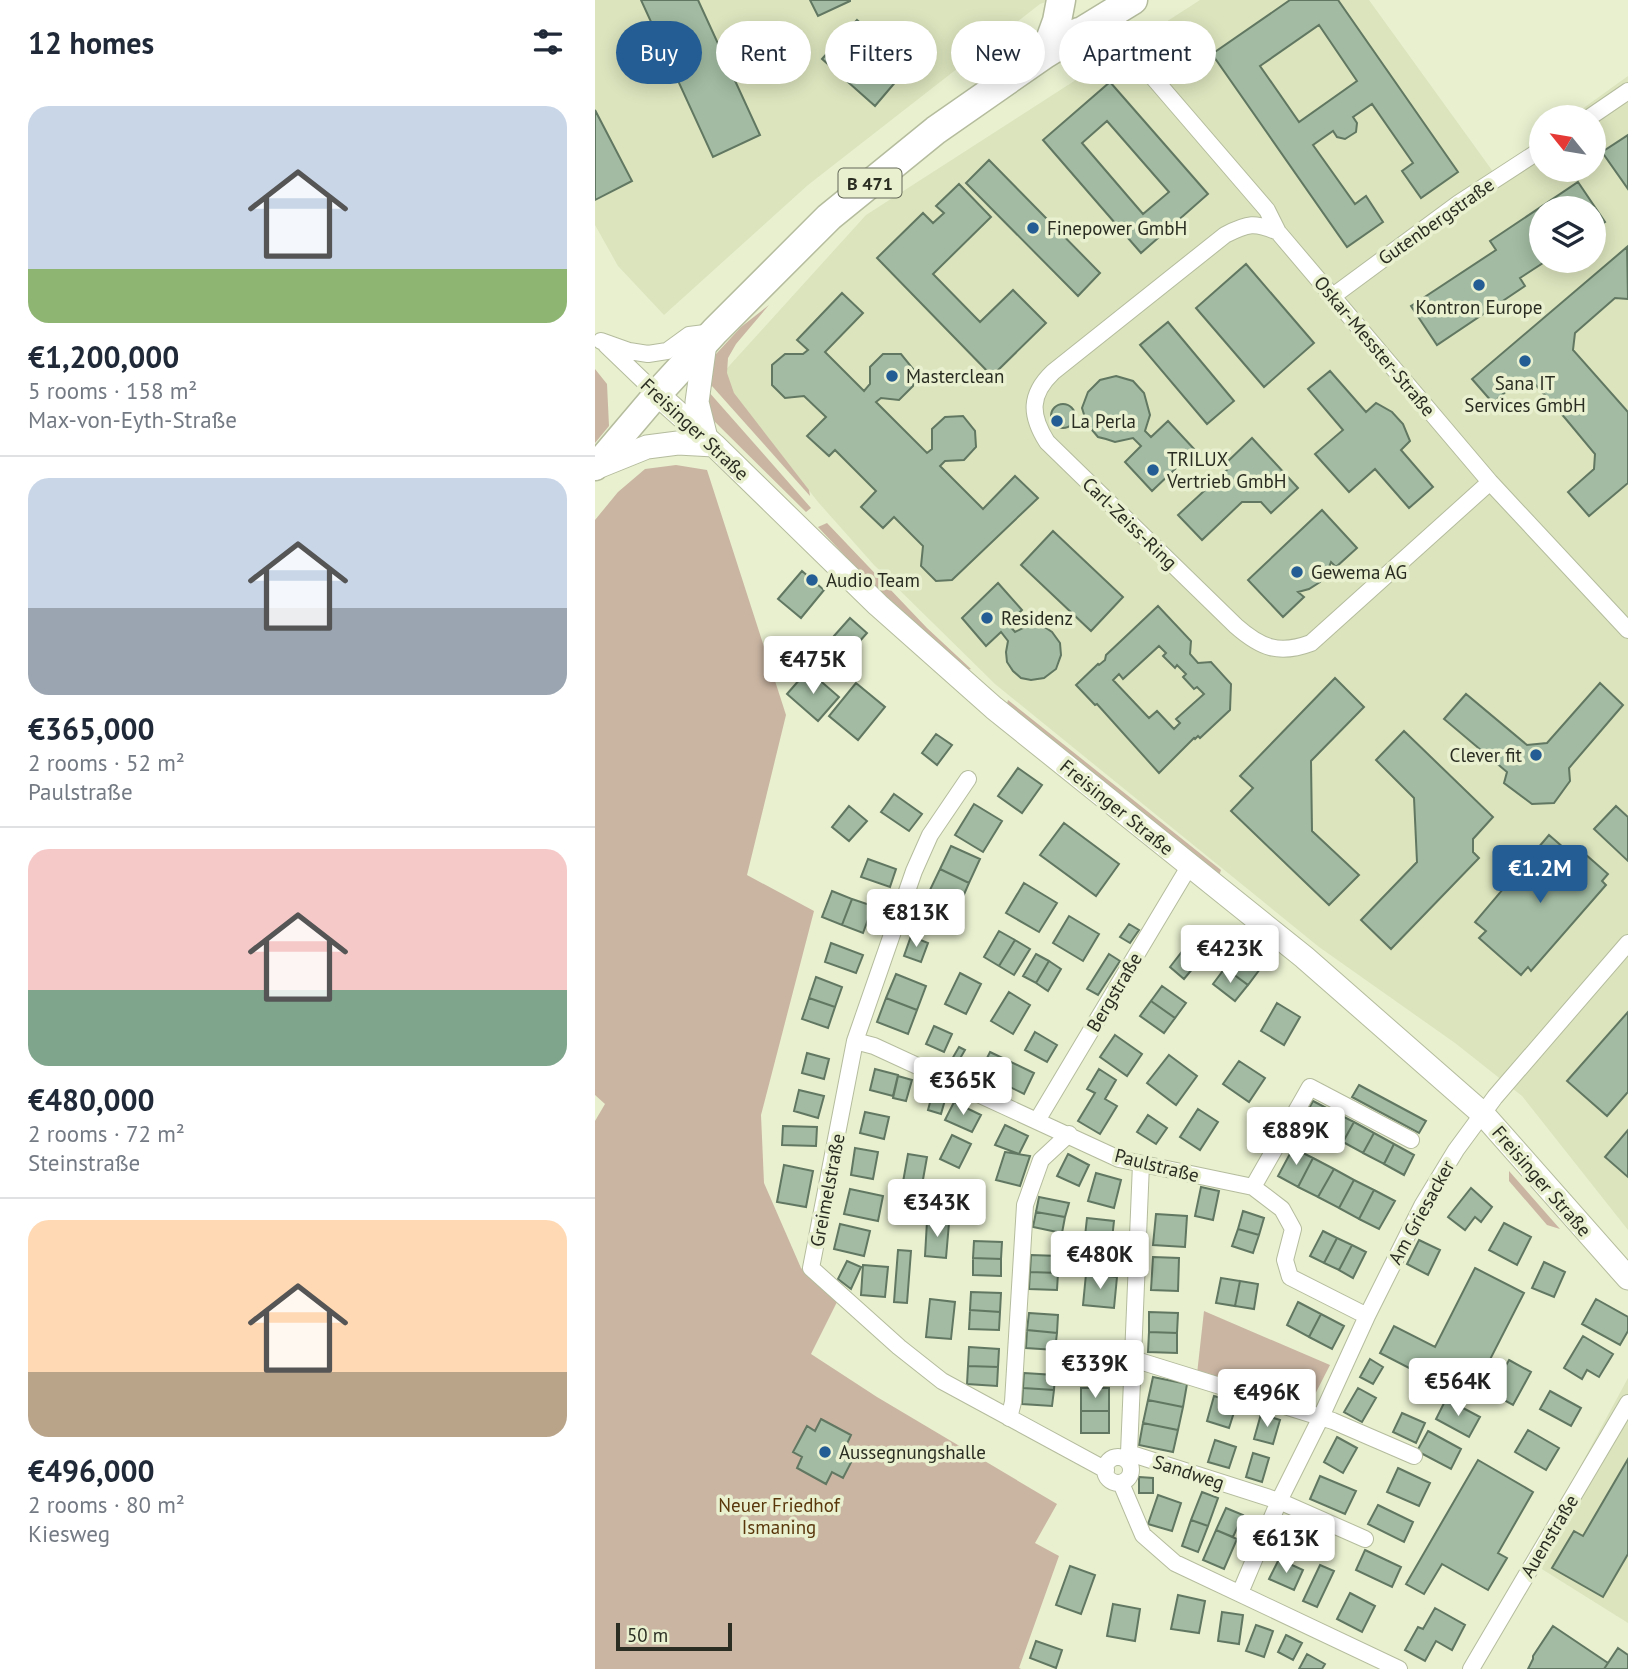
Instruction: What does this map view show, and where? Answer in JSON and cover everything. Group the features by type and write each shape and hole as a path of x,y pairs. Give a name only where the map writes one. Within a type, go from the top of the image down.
{"highway":[{"path":"1045,54 1057,21 1061,0"},
{"name":"B 471","path":"1097,21 1132,0"},
{"name":"B 471","path":"1045,54 1059,45"},
{"name":"B 471","path":"657,394 829,217 936,130 1002,84"}],"main road":[{"path":"595,467 647,447 710,441 697,402 710,337"},
{"name":"Freisinger Straße","path":"657,394 710,441 877,605 953,672 1345,990 1483,1114 1628,1278"},
{"name":"B 471","path":"595,467 657,394"}],"street":[{"name":"Oskar-Messter-Straße","path":"1159,84 1267,210 1278,232 1490,482 1628,630"},
{"path":"1607,105 1628,91"},
{"name":"Gutenbergstraße","path":"1333,296 1459,203 1529,157"},
{"name":"Carl-Zeiss-Ring","path":"1278,232 1259,224 1243,226 1226,235 1053,372 1039,389 1034,411 1037,427 1047,442 1249,638 1262,646 1280,650 1296,649 1311,643 1490,482"},
{"name":"Freisinger Straße","path":"598,337 629,351 648,354 667,351 689,335 710,337"},
{"name":"Freisinger Straße","path":"598,337 657,394"},
{"name":"Greimelstraße","path":"968,779 930,835 914,871 855,1041 811,1268 899,1347 942,1381 1106,1470"},
{"name":"Bergstraße","path":"1038,1119 1190,865"},
{"name":"Am Griesacker","path":"1240,1593 1279,1501 1422,1206 1456,1150 1483,1114 1628,943"},
{"name":"Paulstraße","path":"855,1041 874,1046 1038,1119 1119,1159 1253,1187"},
{"path":"1367,1315 1290,1277 1285,1260 1293,1229 1282,1209 1253,1187 1310,1087 1411,1140"},
{"path":"1009,1418 1013,1402 1025,1205 1041,1160 1069,1134"},
{"path":"1128,1456 1114,1458 1108,1462 1107,1477 1113,1482 1121,1483 1131,1471 1128,1456 1141,1164"},
{"path":"1133,1359 1333,1421 1414,1456"},
{"name":"Auenstraße","path":"1471,1669 1628,1403"},
{"name":"Sandweg","path":"1128,1456 1279,1501 1365,1539"},
{"path":"1121,1483 1143,1535 1175,1563 1399,1669"}],"shaded area":[{"path":"595,0 1051,0 1040,4 1018,21 951,21 951,73 808,185 664,315 618,266 595,225"},
{"path":"1200,0 1369,0 1494,173 1529,147 1529,182 1607,182 1607,105 1588,105 1628,76 1628,1230 1522,1096 1455,1043 1319,947 995,684 874,565 818,502 720,376 866,215 1070,84 1216,84 1216,21 1167,21"},
{"path":"1628,1378 1628,1623 1529,1561"}],"green space":[{"path":"769,305 736,344 728,358 727,373 734,393 809,490 810,496 712,386 708,391 811,508 806,512 709,416 702,392 709,365 716,354 741,327"},
{"path":"595,369 607,384 609,426 595,443"},
{"name":"Neuer Friedhof Ismaning","path":"676,465 707,470 786,715 747,875 814,911 761,1115 764,1183 801,1268 837,1302 811,1354 877,1397 1057,1504 1035,1543 1059,1556 1019,1668 1021,1669 595,1669 595,1121 605,1104 595,1095 595,520 618,492 645,469"},
{"path":"827,523 927,628 971,669 964,671 864,576 818,527"},
{"path":"1008,700 1221,870 1219,876 1006,707"},
{"path":"1509,1171 1560,1229 1547,1225 1509,1181"},
{"path":"1204,1311 1330,1365 1308,1408 1197,1374"}],"building":[{"path":"641,0 698,0 716,39 716,84 737,84 760,135 713,157 680,84 702,84 702,21 651,21"},
{"path":"810,0 850,0 850,1 818,16"},
{"path":"1290,0 1338,0 1458,172 1421,198 1402,171 1413,163 1372,104 1353,117 1357,123 1356,132 1345,139 1337,137 1333,131 1313,145 1355,204 1366,196 1383,222 1347,247 1216,60 1216,51","holes":["1319,25 1357,81 1299,122 1260,66"]},
{"path":"850,84 894,84 875,106"},
{"path":"1108,84 1112,84 1208,194 1141,253 1043,140","holes":["1107,121 1169,192 1143,214 1082,143"]},
{"path":"595,110 632,181 595,200"},
{"path":"1628,135 1628,189 1607,159 1607,149"},
{"name":"Finepower GmbH","path":"989,160 1100,273 1078,296 966,183"},
{"path":"1578,182 1587,196 1557,196"},
{"path":"959,184 991,217 933,274 980,322 1013,290 1046,323 992,376 877,258 923,213 933,223 944,213 936,206"},
{"path":"1529,215 1529,272 1520,278 1525,286 1437,345 1411,306 1496,250 1490,241"},
{"path":"1627,247 1628,299 1615,298 1575,333 1573,350 1628,412 1628,483 1589,516 1568,492 1594,469 1595,454 1565,418 1534,383 1519,380 1493,403 1472,379 1596,273 1606,273 1606,265"},
{"path":"1246,264 1314,343 1264,387 1196,308"},
{"path":"842,293 863,313 825,352 864,391 870,384 870,367 883,354 901,354 914,370 913,386 899,400 881,398 876,402 927,453 932,449 932,429 945,417 963,416 975,431 976,447 964,460 945,461 940,466 983,509 1015,476 1038,498 952,580 936,581 921,566 923,546 894,517 883,528 861,507 876,491 835,450 829,456 807,436 826,417 804,396 785,398 772,385 772,365 785,354 803,354 808,350 797,340"},
{"path":"1168,322 1234,401 1207,424 1140,345"},
{"path":"1330,371 1366,412 1376,403 1392,412 1403,424 1410,441 1401,450 1433,487 1409,508 1375,469 1349,492 1315,454 1343,430 1308,389"},
{"path":"1116,376 1133,381 1144,393 1150,415 1145,431 1151,437 1168,421 1195,450 1152,491 1125,462 1141,446 1133,438 1115,442 1098,437 1087,424 1082,408 1088,392 1100,380"},
{"path":"1063,404 1071,408 1075,416 1071,424 1063,428 1055,424 1051,416 1055,408"},
{"path":"1252,438 1298,488 1271,513 1261,502 1242,502 1202,540 1178,515 1229,468 1225,464"},
{"path":"1322,510 1357,548 1336,567 1331,562 1320,582 1298,592 1304,597 1283,617 1248,580"},
{"path":"1053,531 1123,597 1091,631 1021,565"},
{"path":"802,571 824,590 801,618 778,599"},
{"path":"998,583 1022,610 1008,624 1015,632 1029,625 1043,626 1052,632 1060,643 1061,655 1056,669 1044,678 1021,678 1007,662 1008,641 1001,632 986,646 962,618"},
{"path":"1158,606 1191,641 1190,654 1198,663 1211,662 1231,684 1230,710 1200,738 1194,738 1159,773 1097,704 1076,685 1105,660 1106,655","holes":["1159,646 1166,653 1163,656 1186,674 1183,677 1194,689 1197,687 1204,694 1176,719 1180,723 1174,729 1157,711 1149,718 1113,680 1119,674 1123,679"]},
{"path":"850,618 867,633 843,660 826,645"},
{"path":"808,670 839,697 818,721 787,694"},
{"path":"1335,678 1364,707 1311,761 1312,831 1359,875 1329,905 1231,811 1253,788 1240,776"},
{"path":"856,683 885,707 858,740 829,716"},
{"path":"1600,683 1623,705 1569,768 1570,781 1554,803 1532,804 1504,783 1507,772 1444,719 1466,694 1527,745 1547,743"},
{"path":"1404,731 1493,817 1473,839 1473,852 1479,858 1391,949 1361,920 1417,862 1414,798 1376,760"},
{"path":"936,734 952,745 937,765 922,753"},
{"path":"1018,768 1042,785 1022,813 998,796"},
{"path":"894,794 922,814 909,831 881,812"},
{"path":"974,804 1002,821 983,852 955,835"},
{"path":"849,806 867,821 849,841 832,827"},
{"path":"1616,806 1628,817 1628,861 1594,829"},
{"path":"1064,823 1119,864 1096,896 1040,855"},
{"path":"1549,835 1579,861 1585,854 1608,874 1602,881 1606,885 1531,971 1528,967 1521,975 1479,938 1486,931 1475,922"},
{"path":"951,846 980,859 969,883 940,869"},
{"path":"868,859 896,869 890,887 861,877"},
{"path":"940,869 969,883 959,906 929,892"},
{"path":"1024,883 1057,903 1039,932 1006,913"},
{"path":"832,891 852,899 842,925 822,917"},
{"path":"852,899 873,906 863,933 842,925"},
{"path":"924,901 950,911 940,932 915,922"},
{"path":"1069,916 1099,934 1083,961 1053,943"},
{"path":"1129,924 1139,930 1130,943 1120,937"},
{"path":"999,931 1015,940 999,966 984,957"},
{"path":"911,936 928,943 921,962 904,956"},
{"path":"1015,940 1030,949 1014,975 999,966"},
{"path":"831,943 863,955 856,973 825,962"},
{"path":"1184,949 1199,961 1184,979 1170,967"},
{"path":"1238,952 1260,969 1248,985 1225,968"},
{"path":"1036,954 1049,961 1036,983 1023,976"},
{"path":"1109,954 1120,961 1098,995 1087,989"},
{"path":"1049,961 1061,969 1048,991 1036,983"},
{"path":"1225,968 1248,985 1235,1001 1213,984"},
{"path":"960,973 981,984 966,1014 945,1004"},
{"path":"896,974 926,986 917,1010 886,998"},
{"path":"816,977 842,987 835,1007 809,998"},
{"path":"1162,986 1186,1003 1175,1018 1151,1001"},
{"path":"1009,992 1030,1005 1013,1034 991,1021"},
{"path":"809,998 835,1007 828,1028 802,1019"},
{"path":"886,998 917,1010 908,1034 877,1022"},
{"path":"1151,1001 1175,1018 1164,1033 1140,1016"},
{"path":"1277,1003 1300,1017 1284,1045 1261,1031"},
{"path":"1628,1012 1628,1092 1607,1116 1567,1081"},
{"path":"934,1026 952,1034 944,1052 926,1044"},
{"path":"1035,1032 1057,1045 1047,1062 1025,1050"},
{"path":"1115,1035 1142,1054 1127,1076 1100,1057"},
{"path":"959,1047 965,1050 958,1062 952,1059"},
{"path":"990,1052 1034,1073 1024,1094 980,1072"},
{"path":"807,1053 829,1059 824,1079 802,1073"},
{"path":"1169,1055 1197,1076 1176,1105 1147,1083"},
{"path":"1239,1061 1265,1078 1249,1102 1223,1084"},
{"path":"875,1069 898,1075 893,1096 870,1090"},
{"path":"1099,1069 1116,1080 1105,1099 1117,1106 1100,1134 1078,1121 1095,1093 1087,1089"},
{"path":"898,1076 912,1080 906,1101 893,1098"},
{"path":"1359,1085 1426,1121 1419,1133 1352,1097"},
{"path":"799,1090 824,1096 818,1118 794,1111"},
{"path":"932,1095 945,1100 941,1114 928,1110"},
{"path":"1313,1101 1334,1112 1323,1131 1303,1120"},
{"path":"954,1102 981,1115 972,1132 945,1120"},
{"path":"1198,1109 1218,1122 1200,1150 1180,1137"},
{"path":"865,1112 889,1117 884,1139 860,1133"},
{"path":"1334,1112 1354,1122 1343,1142 1323,1131"},
{"path":"1148,1115 1167,1128 1156,1144 1137,1132"},
{"path":"1354,1122 1374,1133 1363,1153 1343,1142"},
{"path":"1005,1125 1028,1136 1019,1154 995,1145"},
{"path":"783,1126 817,1127 816,1146 782,1145"},
{"path":"1628,1130 1628,1177 1605,1157"},
{"path":"1374,1133 1394,1144 1384,1164 1363,1153"},
{"path":"952,1135 971,1144 959,1168 940,1159"},
{"path":"1394,1144 1414,1155 1404,1175 1384,1164"},
{"path":"855,1148 878,1152 873,1179 851,1175"},
{"path":"1293,1148 1313,1158 1298,1187 1278,1176"},
{"path":"1005,1152 1030,1156 1020,1186 996,1180"},
{"path":"908,1154 927,1157 922,1185 903,1182"},
{"path":"1068,1154 1089,1165 1079,1186 1057,1176"},
{"path":"1313,1158 1334,1169 1318,1197 1298,1187"},
{"path":"784,1165 813,1171 806,1207 777,1202"},
{"path":"1334,1169 1354,1180 1339,1208 1318,1197"},
{"path":"1096,1173 1121,1180 1114,1208 1088,1201"},
{"path":"1354,1180 1374,1190 1359,1219 1339,1208"},
{"path":"904,1185 925,1188 922,1209 901,1206"},
{"path":"1201,1187 1219,1191 1213,1220 1195,1216"},
{"path":"1471,1188 1492,1207 1481,1222 1475,1217 1465,1230 1448,1217"},
{"path":"850,1189 883,1196 878,1221 844,1214"},
{"path":"1374,1190 1395,1201 1379,1229 1359,1219"},
{"path":"1039,1197 1069,1203 1065,1217 1036,1212"},
{"path":"1243,1211 1264,1218 1259,1235 1238,1229"},
{"path":"1036,1212 1065,1217 1062,1233 1033,1227"},
{"path":"1156,1214 1187,1216 1185,1247 1153,1245"},
{"path":"1087,1218 1114,1221 1111,1248 1084,1245"},
{"path":"927,1221 949,1223 946,1258 925,1256"},
{"path":"1504,1223 1531,1237 1517,1265 1489,1250"},
{"path":"840,1224 870,1231 864,1256 834,1249"},
{"path":"1238,1229 1259,1235 1253,1253 1232,1246"},
{"path":"1323,1231 1337,1238 1324,1263 1310,1256"},
{"path":"1337,1238 1352,1245 1339,1270 1324,1263"},
{"path":"1419,1240 1440,1250 1428,1275 1407,1264"},
{"path":"974,1241 1002,1242 1001,1259 973,1258"},
{"path":"1352,1245 1366,1252 1353,1278 1339,1270"},
{"path":"898,1250 911,1251 907,1303 894,1302"},
{"path":"1031,1255 1059,1256 1058,1273 1030,1272"},
{"path":"1153,1257 1179,1258 1178,1291 1151,1290"},
{"path":"973,1258 1001,1259 1001,1276 973,1275"},
{"path":"847,1261 861,1267 851,1289 838,1279"},
{"path":"1544,1262 1565,1272 1554,1297 1532,1288"},
{"path":"863,1265 888,1267 885,1297 861,1295"},
{"path":"1475,1268 1524,1293 1477,1385 1449,1371 1442,1385 1380,1353 1394,1326 1435,1347"},
{"path":"1030,1272 1058,1273 1057,1290 1029,1289"},
{"path":"1086,1274 1117,1277 1114,1308 1083,1305"},
{"path":"1221,1278 1240,1281 1235,1306 1216,1303"},
{"path":"1240,1281 1258,1284 1254,1309 1235,1306"},
{"path":"971,1292 1001,1293 1000,1312 970,1310"},
{"path":"930,1299 955,1302 951,1339 926,1337"},
{"path":"1596,1299 1628,1317 1628,1331 1620,1345 1582,1324"},
{"path":"1298,1302 1321,1314 1309,1337 1287,1325"},
{"path":"970,1310 1000,1312 999,1330 969,1329"},
{"path":"1149,1312 1178,1313 1177,1333 1149,1332"},
{"path":"1029,1313 1058,1315 1057,1333 1027,1330"},
{"path":"1321,1314 1344,1326 1332,1349 1309,1337"},
{"path":"1027,1330 1057,1333 1055,1350 1026,1348"},
{"path":"1149,1332 1177,1333 1177,1353 1148,1352"},
{"path":"1583,1336 1613,1354 1599,1377 1587,1370 1582,1379 1564,1368"},
{"path":"969,1347 999,1349 998,1367 968,1366"},
{"path":"1370,1359 1383,1367 1373,1384 1360,1377"},
{"path":"1509,1360 1531,1372 1513,1405 1491,1393"},
{"path":"968,1366 998,1367 997,1386 967,1384"},
{"path":"1024,1373 1055,1375 1054,1390 1023,1388"},
{"path":"1153,1377 1187,1384 1183,1407 1148,1400"},
{"path":"1023,1388 1054,1390 1052,1406 1022,1404"},
{"path":"1081,1388 1109,1388 1109,1411 1081,1411"},
{"path":"1358,1388 1376,1398 1362,1422 1344,1412"},
{"path":"1550,1391 1581,1408 1571,1426 1540,1409"},
{"path":"1214,1396 1237,1403 1229,1428 1207,1421"},
{"path":"1446,1399 1480,1417 1469,1437 1436,1419"},
{"path":"1148,1400 1183,1407 1178,1430 1143,1423"},
{"path":"1081,1411 1109,1411 1109,1433 1081,1433"},
{"path":"1402,1413 1425,1423 1416,1443 1393,1432"},
{"path":"1261,1414 1280,1420 1273,1444 1254,1439"},
{"name":"Aussegnungshalle","path":"821,1419 851,1435 846,1446 857,1451 843,1478 832,1472 826,1484 797,1468 802,1457 793,1452 807,1426 815,1431"},
{"path":"1143,1423 1178,1430 1173,1452 1139,1445"},
{"path":"1528,1430 1559,1448 1546,1470 1515,1452"},
{"path":"1428,1431 1461,1449 1451,1469 1417,1451"},
{"path":"1337,1437 1357,1448 1343,1473 1324,1462"},
{"path":"1215,1440 1236,1447 1229,1468 1208,1462"},
{"path":"1253,1453 1269,1458 1262,1482 1246,1477"},
{"path":"1628,1459 1628,1554 1603,1597 1552,1568 1574,1531 1583,1536"},
{"path":"1478,1460 1533,1492 1498,1553 1507,1558 1488,1590 1442,1564 1424,1594 1406,1584"},
{"path":"1398,1468 1430,1483 1419,1506 1387,1492"},
{"path":"1320,1476 1356,1491 1345,1514 1310,1499"},
{"path":"1139,1477 1153,1478 1153,1493 1139,1493"},
{"path":"1202,1492 1218,1498 1208,1526 1191,1520"},
{"path":"1158,1495 1181,1503 1172,1531 1148,1524"},
{"path":"1378,1505 1413,1522 1404,1542 1368,1524"},
{"path":"1226,1508 1243,1515 1233,1537 1216,1530"},
{"path":"1191,1520 1208,1526 1198,1552 1182,1546"},
{"path":"1289,1521 1312,1531 1303,1552 1280,1541"},
{"path":"1216,1530 1237,1539 1224,1569 1203,1560"},
{"path":"1365,1550 1401,1567 1392,1587 1356,1570"},
{"path":"1279,1559 1303,1570 1294,1590 1269,1579"},
{"path":"1320,1565 1334,1571 1317,1607 1303,1601"},
{"path":"1070,1566 1095,1575 1081,1614 1056,1605"},
{"path":"1350,1593 1375,1606 1362,1632 1337,1619"},
{"path":"1178,1595 1205,1601 1199,1633 1171,1629"},
{"path":"1113,1604 1140,1609 1135,1641 1107,1636"},
{"path":"1435,1608 1465,1625 1452,1650 1436,1641 1425,1661 1405,1650 1418,1627 1423,1629"},
{"path":"1222,1612 1243,1615 1239,1644 1218,1641"},
{"path":"1256,1625 1273,1631 1264,1657 1246,1651"},
{"path":"1553,1626 1608,1663 1604,1669 1528,1669 1533,1656"},
{"path":"1286,1635 1302,1643 1293,1660 1278,1652"},
{"path":"1036,1641 1062,1650 1056,1668 1030,1658"},
{"path":"1618,1648 1628,1655 1628,1669 1604,1669"},
{"path":"1307,1654 1325,1664 1322,1669 1299,1669"}],"place":[{"name":"Finepower GmbH","path":"1033,228"},
{"name":"Kontron Europe","path":"1479,285"},
{"name":"Sana IT Services GmbH","path":"1525,361"},
{"name":"Masterclean","path":"892,376"},
{"name":"La Perla","path":"1057,421"},
{"name":"TRILUX Vertrieb GmbH","path":"1153,470"},
{"name":"Gewema AG","path":"1297,572"},
{"name":"Audio Team","path":"812,580"},
{"name":"Residenz","path":"987,618"},
{"name":"Clever fit","path":"1536,755"},
{"name":"Aussegnungshalle","path":"825,1452"}]}
